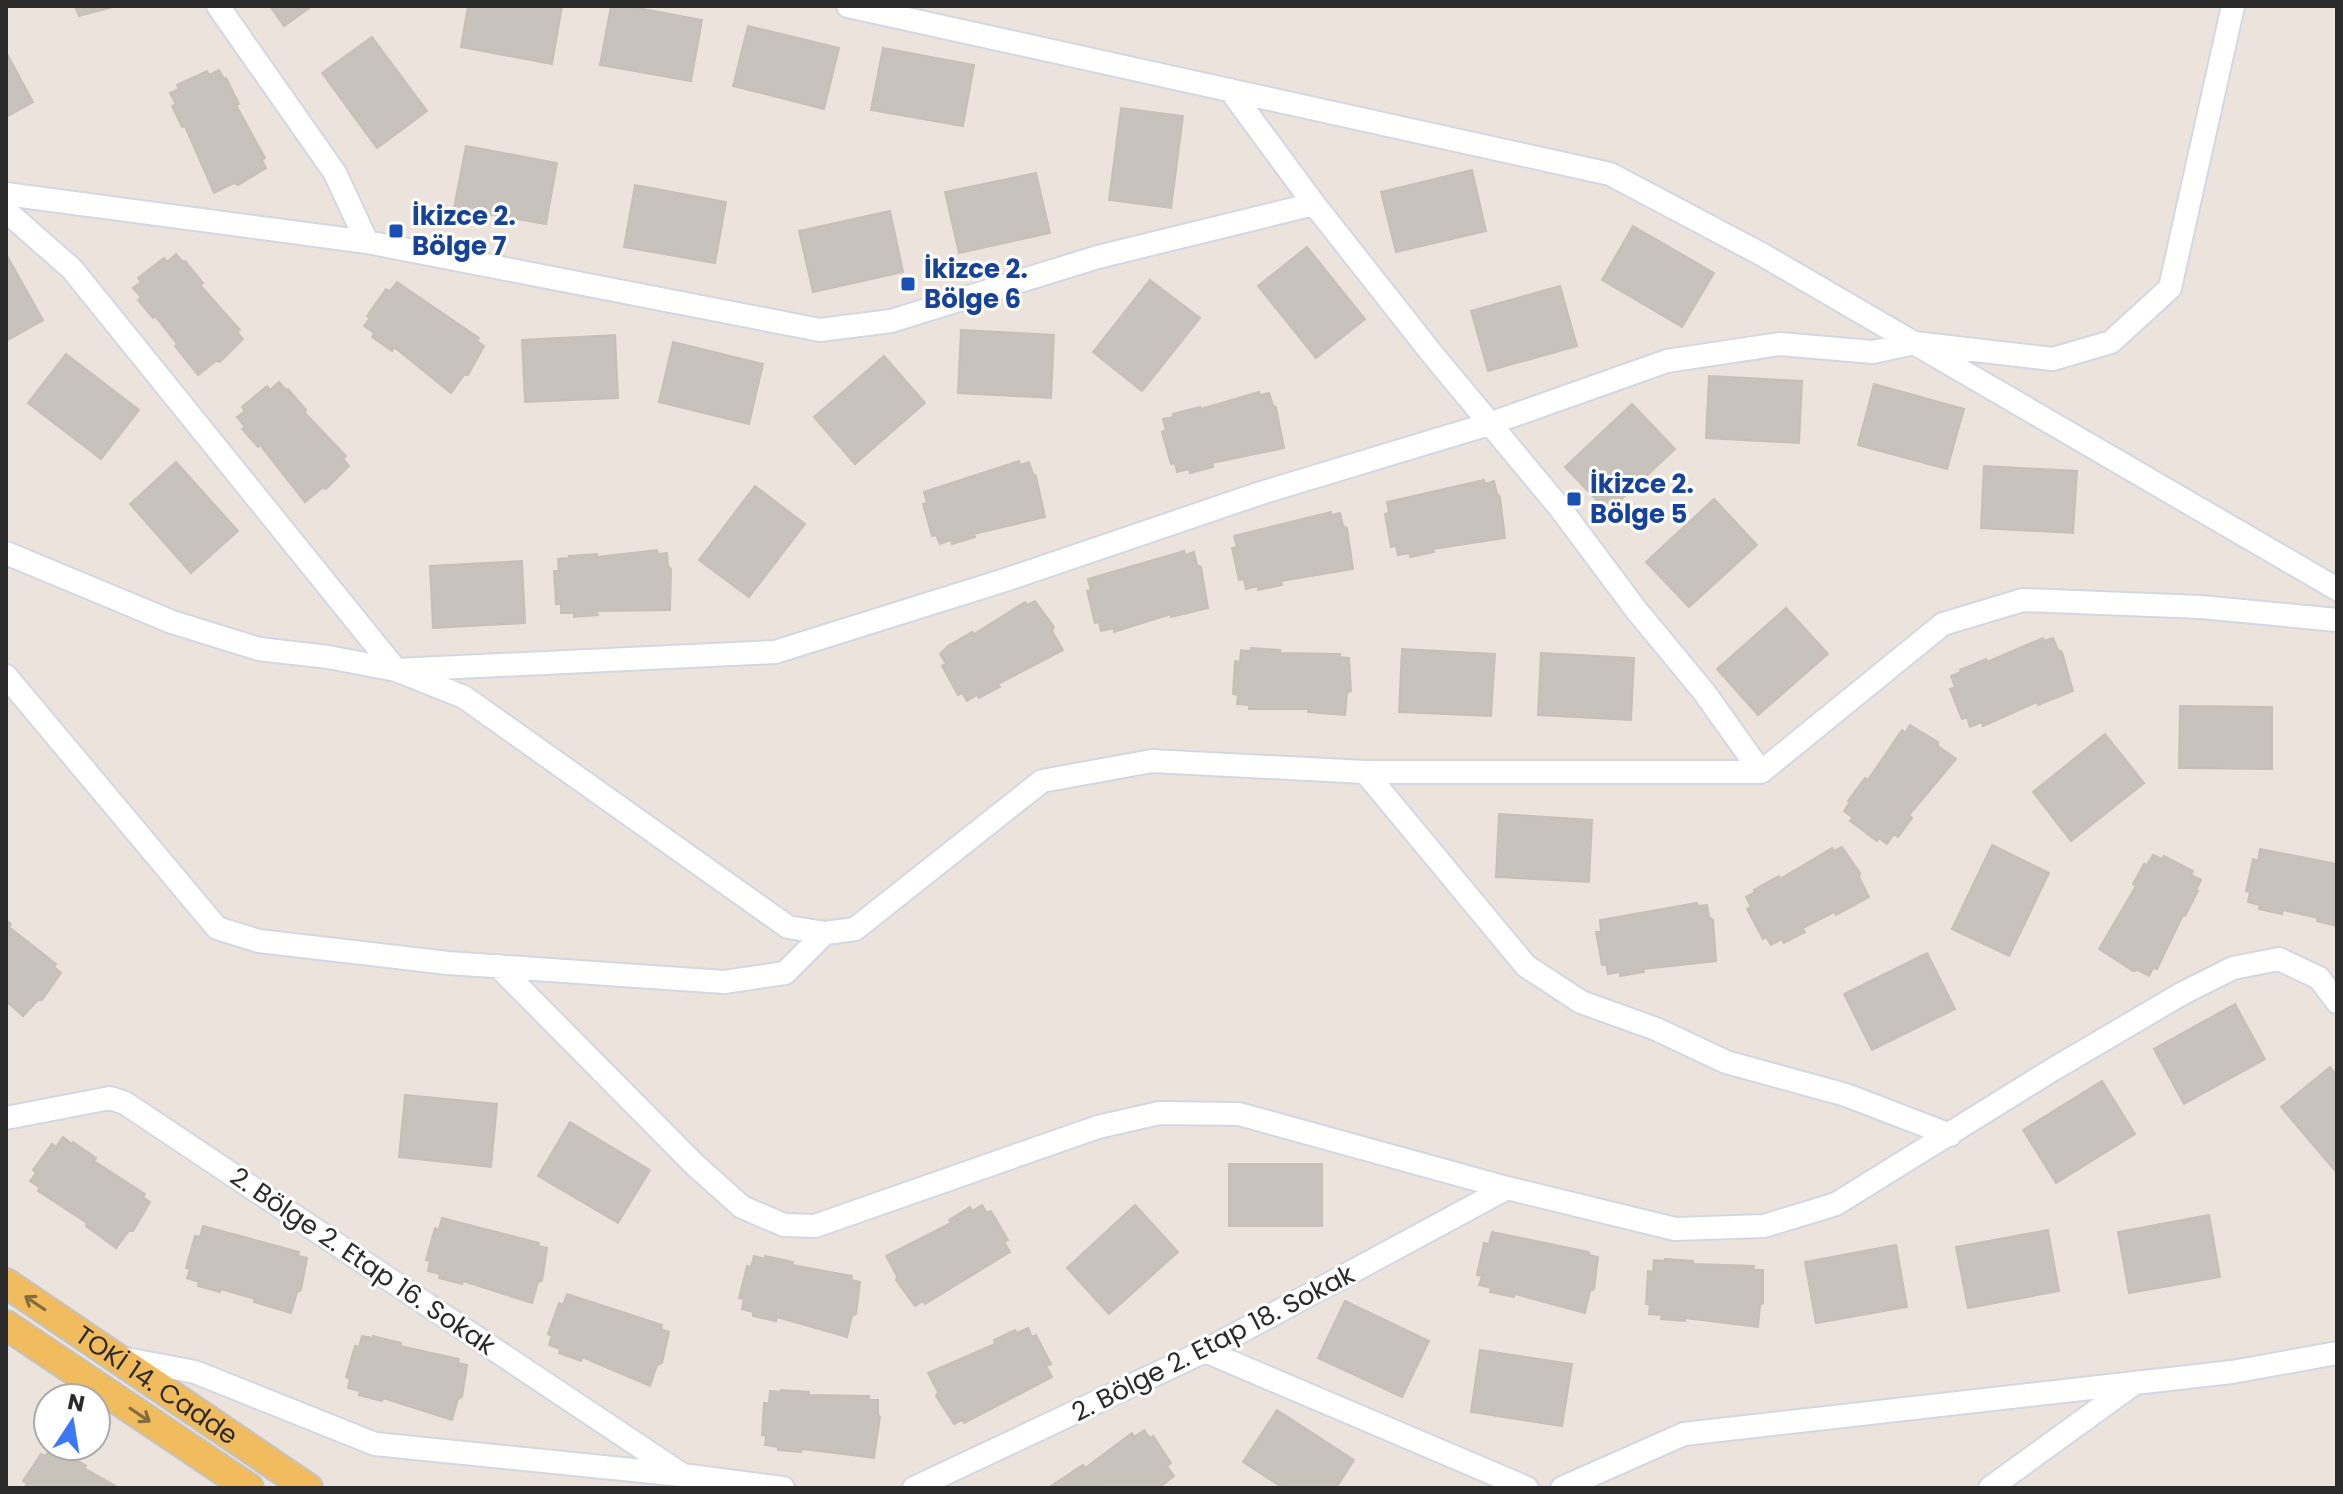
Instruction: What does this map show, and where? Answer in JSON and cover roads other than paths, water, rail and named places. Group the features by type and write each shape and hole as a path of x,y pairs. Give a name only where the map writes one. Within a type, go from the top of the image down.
{"main road":[{"name":"TOKİ 14. Cadde","path":"6,1283 308,1488"},
{"name":"TOKİ 14. Cadde","path":"6,1325 249,1488"}],"street":[{"path":"218,6 335,173 367,242"},
{"path":"848,6 1610,174 1763,255 2337,589"},
{"path":"396,670 775,652 1005,580 1261,493 1489,424 1667,361 1780,344 1873,352 1914,343 2053,359 2111,342 2170,288 2233,6"},
{"path":"1230,90 1314,204 1704,692 1761,772"},
{"path":"6,194 367,242 820,330 891,321 1098,257 1314,204"},
{"path":"6,211 72,269 396,670"},
{"path":"6,553 172,622 249,646 396,670 464,697 788,927 825,933 855,929 1042,781 1152,761 1365,772 1761,772 1943,624 2023,600 2201,607 2337,620"},
{"path":"6,676 217,928 259,941 448,963 724,982 785,973 825,933"},
{"path":"1365,772 1526,966 1581,1002 1656,1029 1726,1062 1846,1095 1950,1135"},
{"path":"498,966 695,1165 742,1207 784,1225 815,1226 1098,1127 1159,1113 1239,1114 1507,1188 1675,1229 1764,1226 1836,1204 2144,1016 2233,968 2279,959 2319,978 2337,1002"},
{"name":"2. Bölge 2. Etap 16. Sokak","path":"6,1118 110,1098 125,1103 702,1488"},
{"name":"2. Bölge 2. Etap 18. Sokak","path":"914,1488 1205,1351 1507,1188"},
{"path":"1205,1351 1527,1488"},
{"path":"1562,1488 1684,1434 2232,1372 2337,1353"},
{"path":"115,1357 195,1372 375,1444 783,1488"},
{"path":"1990,1488 2135,1383"}],"place":[{"name":"İkizce 2. Bölge 7","path":"396,231"},
{"name":"İkizce 2. Bölge 6","path":"908,284"},
{"name":"İkizce 2. Bölge 5","path":"1574,499"}]}
